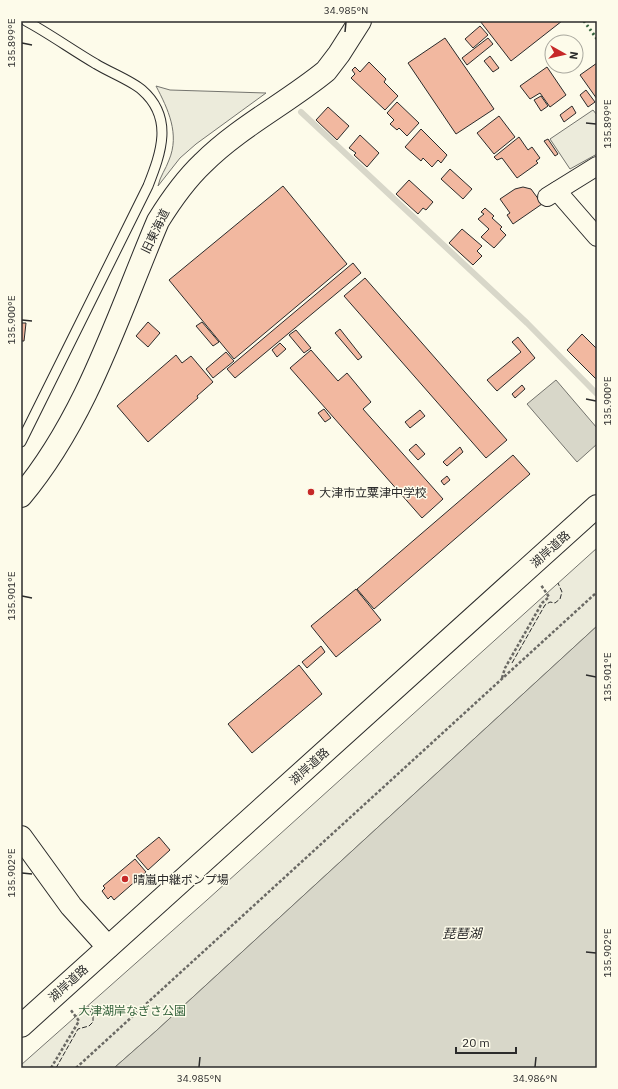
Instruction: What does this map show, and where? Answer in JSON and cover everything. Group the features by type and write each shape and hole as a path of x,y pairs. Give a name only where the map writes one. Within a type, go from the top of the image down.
{"main road":[{"name":"旧東海道","path":"21,496 51,455 79,409 158,221 171,200 186,180 204,161 326,71 360,21"},
{"name":"湖岸道路","path":"21,1026 597,506"},
{"path":"21,837 71,906 108,947"}],"street":[{"path":"597,166 552,194 597,237"}],"lane":[{"path":"21,442 148,186 159,158 163,130 154,104 141,89 74,51 48,32 26,21"}],"path":[{"path":"502,679 505,668 516,648 542,603 549,597 540,583"},
{"path":"76,1068 597,592"},
{"path":"51,1068 79,1021 69,1009"}],"green space":[{"path":"156,86 170,90 266,93 196,144 180,158 158,186 172,150 173,131 165,104"},
{"path":"593,110 597,115 597,154 570,169 550,139"},
{"name":"大津湖岸なぎさ公園","path":"597,548 597,626 156,1031 114,1068 21,1068 21,1065 207,900"}],"water":[{"path":"556,380 597,428 597,444 577,462 527,404"},
{"name":"琵琶湖","path":"597,626 597,1068 114,1068 156,1031"}],"building":[{"path":"480,21 562,21 544,34 511,61"},
{"path":"480,26 488,35 473,48 465,39"},
{"path":"445,38 494,109 456,134 408,63"},
{"path":"488,38 493,44 467,65 462,58"},
{"path":"490,56 499,68 493,72 484,61"},
{"path":"369,62 386,79 384,82 398,96 385,110 351,78 355,74 352,70 355,67 360,72"},
{"path":"597,63 597,99 580,75 584,74 584,72"},
{"path":"544,69 544,74 552,74 566,95 550,107 540,93 530,99 520,86"},
{"path":"586,90 595,102 588,107 580,95"},
{"path":"541,96 548,106 541,111 534,100"},
{"path":"397,102 419,123 407,136 399,128 397,130 390,124 394,120 387,113"},
{"path":"572,106 576,113 564,122 560,115"},
{"path":"328,107 349,126 337,140 316,120"},
{"path":"499,116 515,137 494,154 477,133"},
{"path":"421,129 447,155 441,163 438,160 432,167 423,158 421,161 405,147"},
{"path":"360,135 379,153 367,167 354,155 356,153 349,148"},
{"path":"519,137 528,150 532,147 540,158 536,161 538,163 517,178 502,158 497,160 494,157"},
{"path":"548,139 558,154 555,156 544,141"},
{"path":"450,169 472,189 463,199 441,179"},
{"path":"409,180 433,202 426,210 423,208 418,214 396,194"},
{"path":"283,186 347,264 234,359 169,280"},
{"path":"523,187 531,189 542,204 513,224 507,215 510,213 500,199 515,189"},
{"path":"485,208 494,216 492,218 502,227 500,229 506,235 494,248 481,237 489,229 478,219 484,214 481,212"},
{"path":"462,229 482,246 477,251 482,256 473,265 449,243"},
{"path":"353,263 361,273 235,378 227,369"},
{"path":"365,278 507,440 486,458 344,296"},
{"path":"148,322 160,333 148,347 136,336"},
{"path":"202,322 219,342 213,346 196,326"},
{"path":"21,323 26,323 24,341 21,341"},
{"path":"340,329 362,357 358,360 335,333"},
{"path":"296,330 311,348 304,353 289,335"},
{"path":"582,334 597,349 597,380 567,350"},
{"path":"518,337 535,358 497,391 487,380 521,352 512,342"},
{"path":"280,343 286,349 277,357 272,350"},
{"path":"311,350 338,381 347,373 371,402 363,409 443,499 422,518 290,368"},
{"path":"226,352 234,361 213,378 206,369"},
{"path":"176,355 182,363 191,356 213,382 197,396 198,398 148,442 117,406"},
{"path":"522,385 525,389 515,398 512,394"},
{"path":"324,409 331,418 325,422 318,413"},
{"path":"420,410 425,416 410,428 405,422"},
{"path":"416,444 425,454 418,460 409,450"},
{"path":"460,447 463,452 447,466 443,462"},
{"path":"513,455 530,474 374,609 357,589"},
{"path":"447,476 450,480 444,485 441,481"},
{"path":"356,589 381,620 336,657 311,626"},
{"path":"321,646 325,652 307,668 302,662"},
{"path":"299,665 322,694 252,753 228,724"},
{"path":"159,837 170,850 148,870 136,856"},
{"name":"晴嵐中継ポンプ場","path":"135,859 146,872 114,900 111,896 108,899 102,891 105,888 103,886"}],"waterway":[{"path":"301,112 527,323 597,394"}],"hedge":[{"path":"584,21 597,39"}],"fence":[{"path":"512,663 545,605 550,602 555,603 560,599 562,592 558,583"},
{"path":"56,1068 78,1029 89,1026 93,1022 93,1016 88,1006"}],"place":[{"name":"大津市立粟津中学校","path":"311,492"},
{"name":"晴嵐中継ポンプ場","path":"125,879"}]}
